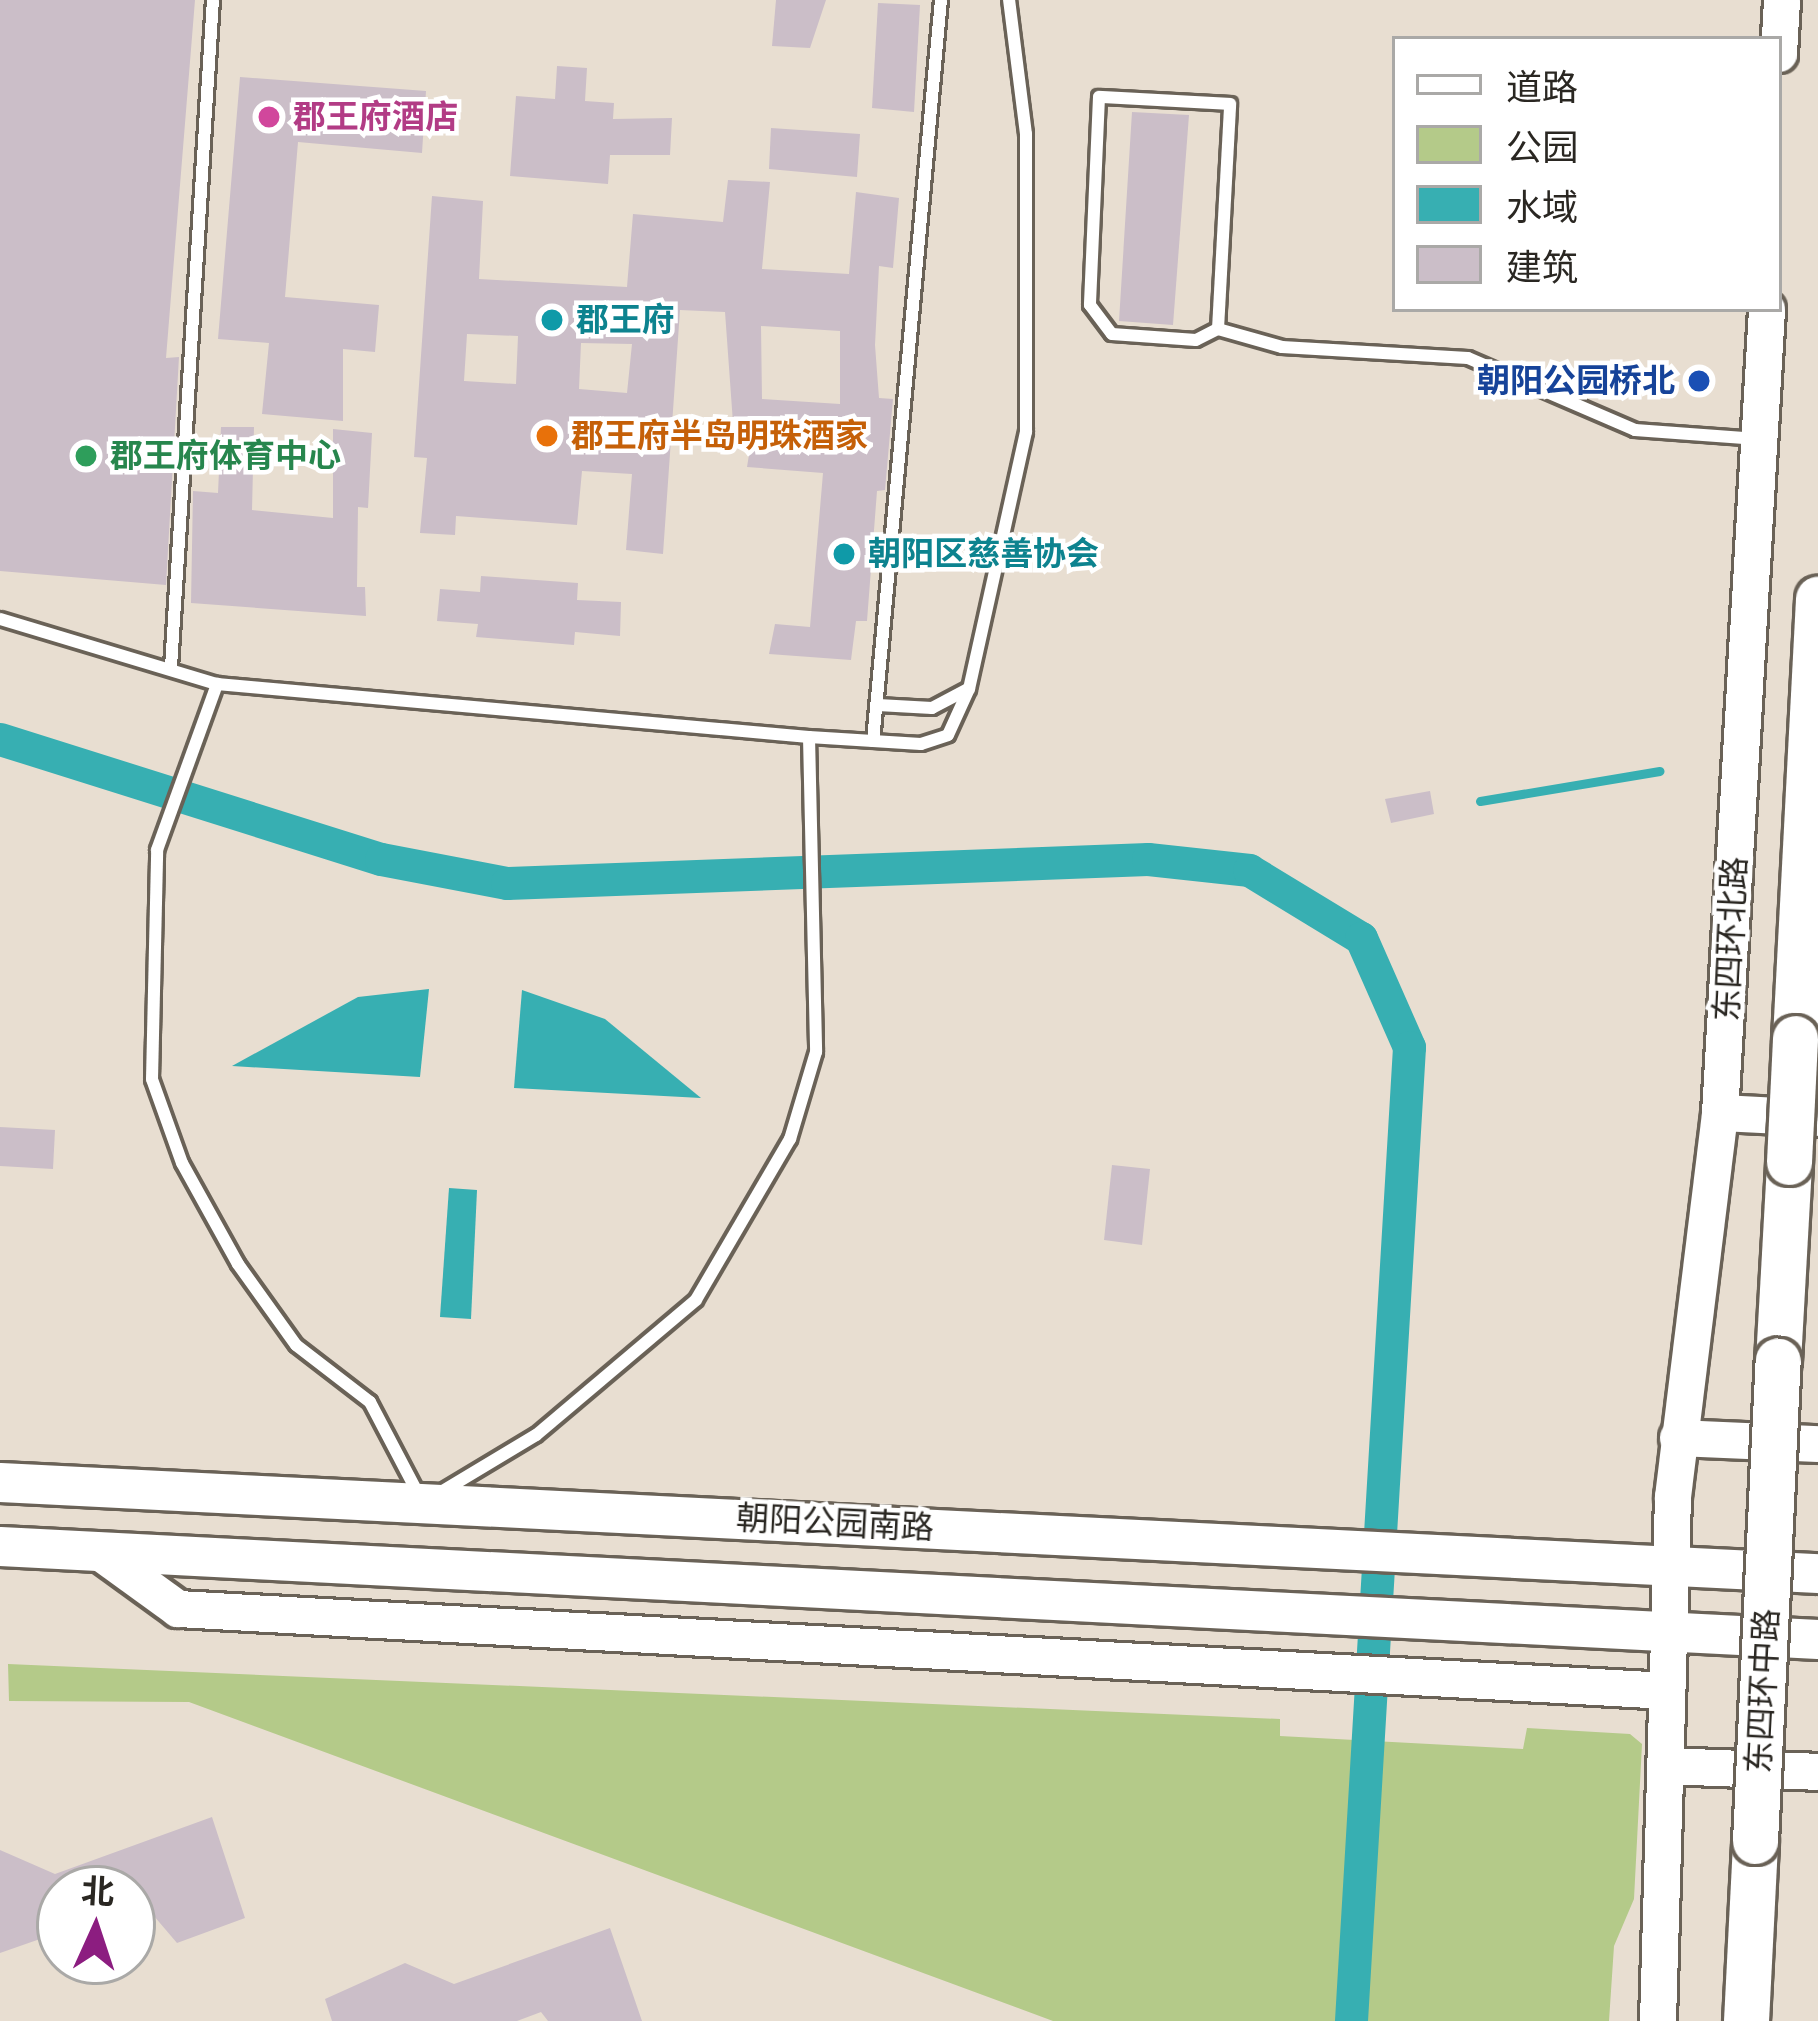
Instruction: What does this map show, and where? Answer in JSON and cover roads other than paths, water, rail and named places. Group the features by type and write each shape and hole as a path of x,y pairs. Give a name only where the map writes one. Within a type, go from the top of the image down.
{"highway":[{"name":"东四环北路","path":"1778,1361 1818,599"},
{"name":"东四环中路","path":"1745,2021 1778,1361"}],"main road":[{"name":"朝阳公园南路","path":"0,1482 1818,1573"},
{"name":"朝阳公园南路","path":"0,1546 1472,1625 1818,1639"}],"street":[{"path":"1780,36 1781,0"},
{"name":"东四环北路","path":"1666,1691 1678,1438 1720,1113 1767,312"},
{"path":"1720,1113 1818,1118"},
{"path":"1678,1438 1818,1444"},
{"path":"98,1551 178,1609 1666,1691 1658,2021"},
{"path":"1665,1766 1818,1772"}],"lane":[{"path":"171,667 213,0"},
{"path":"873,741 940,0"},
{"path":"0,619 217,684 809,737 873,741 948,735 969,688 1026,432 1026,134 1010,0"},
{"path":"1218,329 1230,104 1099,97 1096,322 1112,334 1196,340 1218,329 1282,347 1468,358 1634,430 1760,439"},
{"path":"217,684 157,850 152,1079 182,1163 296,1346 370,1402 423,1503 536,1435 696,1300 790,1139 816,1052 819,918 809,737"},
{"path":"878,705 932,708 969,688"}],"water":[{"path":"429,989 420,1077 232,1066 358,997"},
{"path":"522,990 605,1019 701,1098 514,1088"},
{"path":"449,1188 477,1190 471,1319 440,1317"}],"waterway":[{"path":"0,739 381,859 507,883 1148,859 1249,870 1361,938 1409,1047 1351,2021"},
{"path":"1480,801 1660,771"}],"place":[{"name":"郡王府酒店","path":"269,117"},
{"name":"郡王府","path":"552,320"},
{"name":"朝阳公园桥北","path":"1699,381"},
{"name":"郡王府半岛明珠酒家","path":"547,436"},
{"name":"郡王府体育中心","path":"86,456"},
{"name":"朝阳区慈善协会","path":"844,554"}]}
